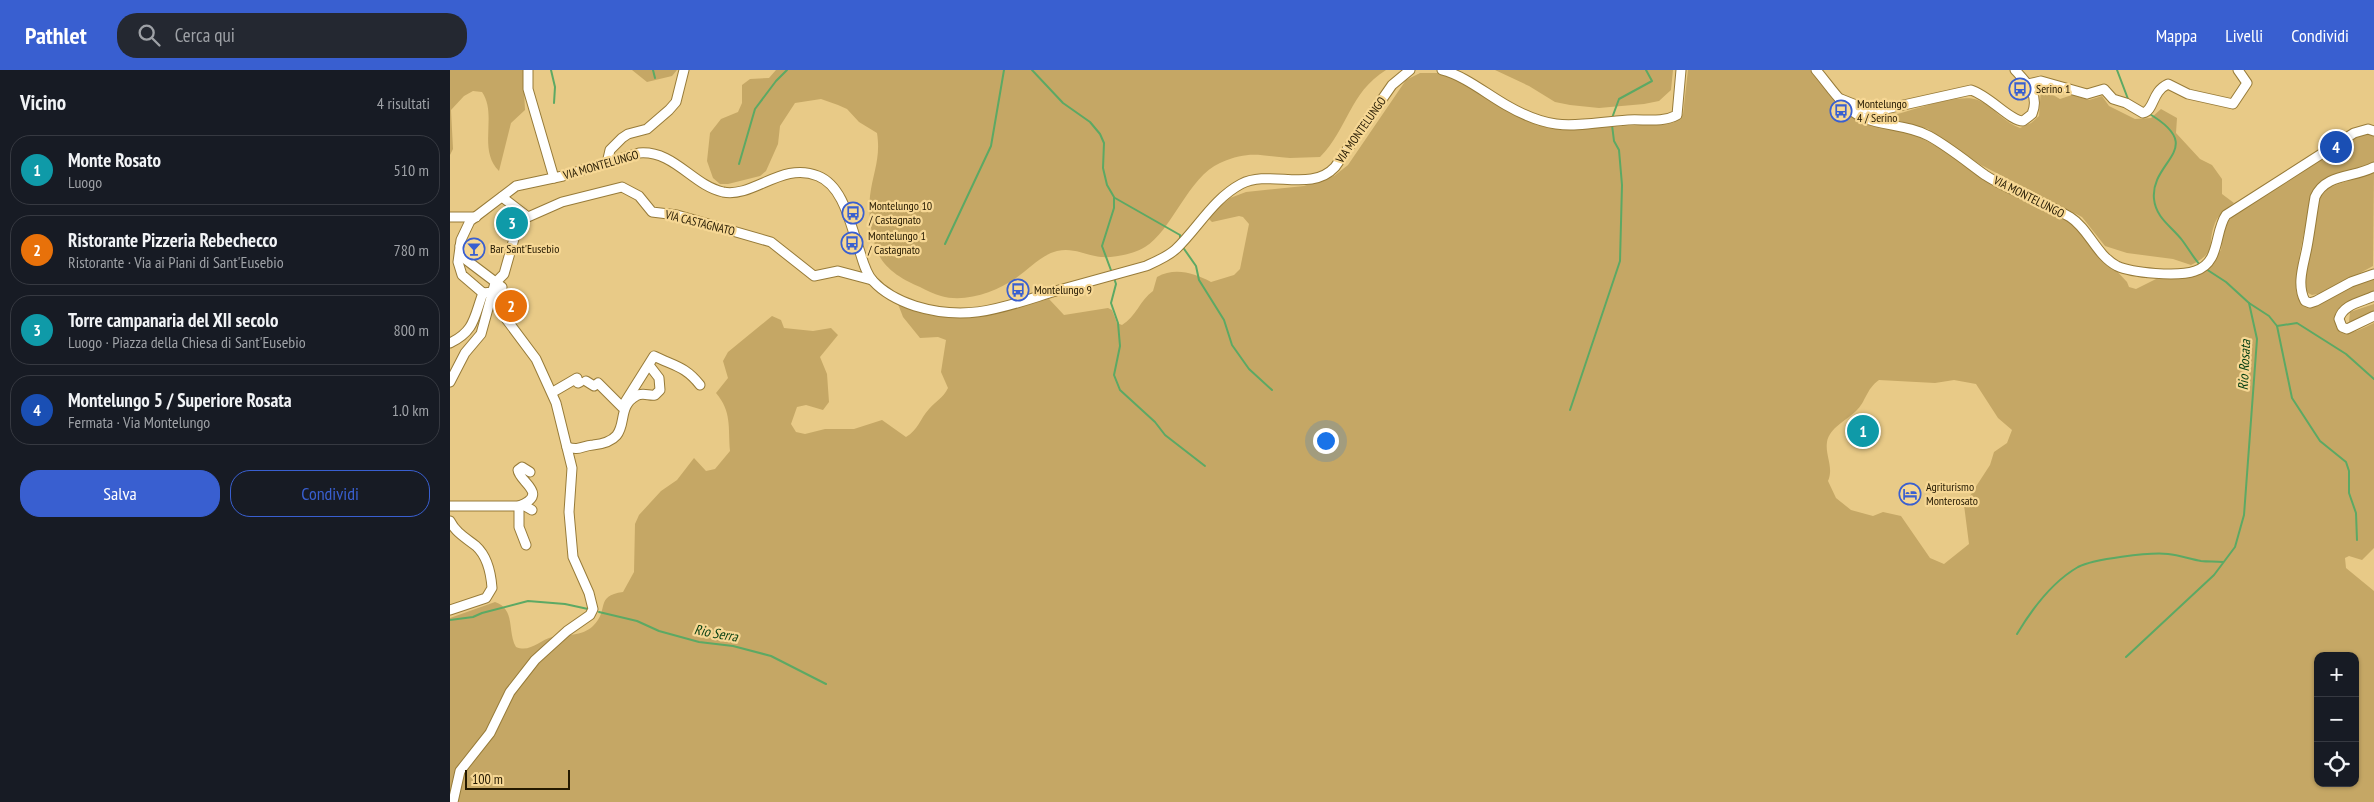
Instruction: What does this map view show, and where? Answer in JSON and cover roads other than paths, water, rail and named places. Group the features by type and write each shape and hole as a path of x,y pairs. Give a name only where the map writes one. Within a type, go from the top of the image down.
{"street":[{"path":"528,70 528,89 554,178"},
{"path":"607,162 610,150 622,138 628,134 646,129 676,102 684,70"},
{"name":"VIA MONTELUNGO","path":"502,197 511,189 639,153 657,153 714,188 724,192 744,189 790,173 800,172 820,177 837,192 872,280 901,302 945,313 966,314 983,312 1146,266 1165,257 1177,248 1216,203 1242,183 1262,177 1286,179 1317,178 1330,173 1392,85 1410,70"},
{"path":"1442,70 1471,83 1525,116 1570,127 1627,120 1667,120 1676,115 1681,70"},
{"name":"VIA MONTELUNGO","path":"1816,70 1852,111 1864,118 1927,135 1986,175 2076,222 2105,258 2126,270 2182,273 2196,271 2215,252 2220,223 2226,215 2354,133 2368,129 2374,130"},
{"path":"1841,99 1871,111 1876,111 1972,90 1994,102 2017,121 2023,121 2032,114 2035,105 2034,95 2028,84 2015,70"},
{"path":"2028,84 2041,80 2087,94 2104,89 2113,99 2126,103 2143,113 2151,109 2159,89 2168,84 2188,94 2232,104 2247,83 2238,70"},
{"path":"2374,167 2335,178 2318,190 2315,197 2308,247 2301,274 2304,301 2310,303 2316,301 2351,282 2374,274"},
{"name":"VIA CASTAGNATO","path":"525,216 562,202 581,199 622,187 639,196 652,212 677,215 771,242 814,276 838,271 872,280"},
{"path":"450,382 465,353 481,334 494,290 504,274 518,225 525,216 502,197 470,221 454,260"},
{"path":"450,217 476,218"},
{"path":"460,246 464,256 494,290"},
{"path":"454,260 471,264"},
{"path":"454,260 462,275 483,293"},
{"path":"452,802 460,771 490,734 510,692 535,660 592,613 589,592 573,557 569,512 572,468 553,392 529,348 498,308 502,287 483,293"},
{"path":"450,344 466,334 470,329 483,293"},
{"path":"2374,296 2346,308 2341,312 2339,319 2342,326 2347,329 2374,316"},
{"path":"553,392 577,378 578,383 583,382 594,386 598,383 622,407 654,356 679,365 692,374 700,385"},
{"path":"567,447 578,450 616,438 625,412 634,397 639,394 655,395 660,390 659,378 649,364"},
{"path":"519,507 529,501 532,492 530,486 519,475 518,470 522,467 530,472"},
{"path":"450,506 528,506 532,510"},
{"path":"519,507 519,527 526,545"},
{"path":"450,521 455,530 478,548 484,556 492,588 486,598 450,610"}],"waterway":[{"path":"551,70 555,87 554,103"},
{"path":"653,70 655,78"},
{"path":"739,164 755,109 776,81 787,70"},
{"path":"945,244 991,146 1004,70"},
{"path":"1032,70 1063,103 1090,122 1100,134 1104,143 1103,168 1107,185 1114,197 1114,208 1102,246 1112,273"},
{"path":"1612,118 1619,99 1652,81 1646,70"},
{"name":"Rio Rosata","path":"2117,70 2128,99"},
{"name":"Rio Rosata","path":"2148,113 2166,125 2174,136 2176,146 2155,186 2155,206 2161,217 2182,240 2200,265"},
{"path":"1570,410 1620,261 1622,185 1619,150 1614,141 1612,125"},
{"path":"1115,198 1180,235 1180,242"},
{"path":"1182,246 1196,266 1199,280 1224,320 1232,345 1249,369 1272,390"},
{"name":"Rio Rosata","path":"2126,657 2214,575 2235,547 2244,515 2257,339 2249,303 2226,282 2206,269"},
{"path":"1114,278 1116,284 1111,303 1118,323 1120,346 1114,375 1120,390 1155,422 1165,435 1205,466"},
{"path":"2249,303 2269,316 2277,326 2292,398 2320,441 2346,462 2349,471 2349,493 2356,513 2357,540"},
{"path":"2277,326 2297,323 2346,354 2374,379"},
{"path":"2017,634 2029,615 2051,588 2069,573 2085,564 2148,554 2168,554 2201,561 2223,562"},
{"name":"Rio Serra","path":"450,620 473,617 528,601 565,604 588,609"},
{"name":"Rio Serra","path":"599,612 637,621 659,631 699,642 733,646 771,656 826,684"}],"place":[{"name":"Serino 1","path":"2020,89"},
{"name":"Montelungo 4 / Serino","path":"1841,111"},
{"name":"Montelungo 5 / Superiore Rosata","path":"2336,147"},
{"name":"Montelungo 10 / Castagnato","path":"853,213"},
{"name":"Torre campanaria del XII secolo","path":"512,223"},
{"name":"Montelungo 1 / Castagnato","path":"852,243"},
{"name":"Bar Sant'Eusebio","path":"474,249"},
{"name":"Montelungo 9","path":"1018,290"},
{"name":"Ristorante Pizzeria Rebechecco","path":"511,306"},
{"name":"Monte Rosato","path":"1863,431"},
{"name":"Agriturismo Monterosato","path":"1910,494"}]}
